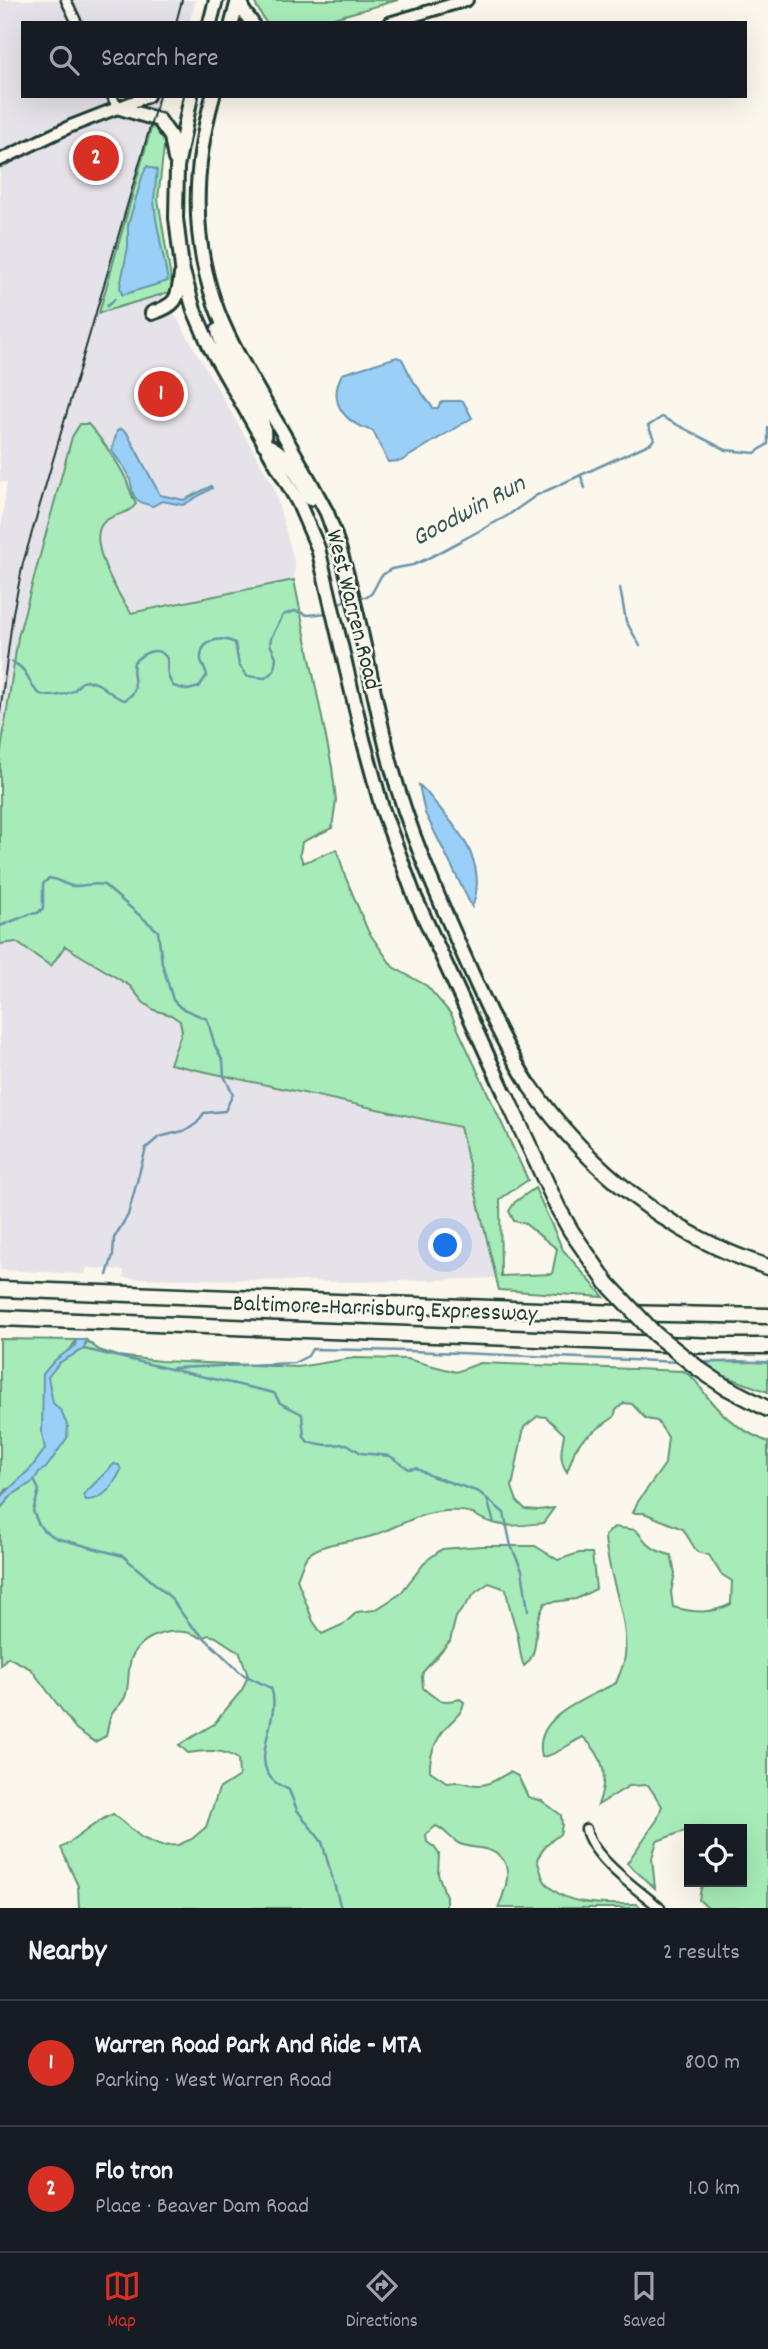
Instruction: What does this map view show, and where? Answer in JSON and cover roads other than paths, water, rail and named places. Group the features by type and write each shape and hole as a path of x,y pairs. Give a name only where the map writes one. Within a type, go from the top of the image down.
{"highway":[{"path":"530,1086 545,1108 586,1154 632,1195 656,1213 699,1237 768,1266"},
{"path":"506,1096 558,1208 607,1283 655,1334 699,1369 724,1386 768,1409"},
{"name":"Baltimore-Harrisburg Expressway","path":"0,1289 768,1316"},
{"name":"Baltimore-Harrisburg Expressway","path":"0,1318 768,1346"}],"main road":[{"path":"211,21 216,0"},
{"path":"233,21 240,0"},
{"path":"240,0 250,21"},
{"path":"396,21 467,0"},
{"path":"0,160 115,102 137,98"},
{"name":"West Warren Road","path":"191,98 177,167 176,218 182,268 194,310 204,335 308,522 318,548 371,770 396,847 427,925 506,1096"},
{"name":"West Warren Road","path":"212,98 203,136 197,190 197,215 208,281 228,335 327,513 344,565 391,763 415,841 491,1016 530,1086"},
{"path":"115,102 159,120 171,137 177,167"},
{"path":"152,313 174,302 179,292 182,268"},
{"path":"208,281 219,336 263,419 266,430 264,444 276,447 283,454 344,565"}],"street":[{"path":"66,0 76,21"},
{"path":"586,1829 597,1852 660,1908"}],"water":[{"path":"147,166 157,170 154,200 168,281 122,295 120,287 128,247 128,225"},
{"path":"397,357 402,359 412,379 433,408 438,408 444,401 463,401 472,418 401,461 388,462 373,431 347,417 341,410 337,394 342,374"},
{"path":"121,429 127,433 160,495 184,500 211,486 212,488 183,505 162,501 153,506 139,501 133,494 126,471 112,450 117,431"},
{"path":"419,785 455,827 470,852 477,878 472,907 425,813"},
{"path":"76,1340 86,1340 84,1349 60,1362 48,1377 53,1403 61,1411 68,1427 67,1438 34,1481 12,1495 0,1509 0,1498 31,1468 45,1449 42,1433 43,1374 55,1360 75,1346"},
{"path":"114,1464 119,1465 121,1470 112,1486 98,1498 86,1500 83,1495"}],"waterway":[{"path":"107,306 115,299"},
{"name":"Goodwin Run","path":"357,597 367,597 372,593 381,576 391,569 427,559 507,516 537,495 651,443 654,439 648,426 662,417 726,450 755,453 768,444 768,428"},
{"path":"581,476 585,488"},
{"path":"620,588 626,621 640,646"},
{"name":"Goodwin Run","path":"335,606 350,597"},
{"name":"Goodwin Run","path":"12,662 23,669 40,694 70,692 81,683 91,681 125,700 135,688 134,662 145,654 154,651 162,653 166,657 168,676 173,686 188,690 199,687 207,675 201,661 204,647 212,641 224,639 235,643 239,665 247,676 265,678 274,671 276,657 270,644 283,615 295,611 308,615 327,613"},
{"path":"0,926 38,913 43,908 43,884 49,878 73,886 104,885 158,931 162,963 173,1000 181,1008 207,1019 215,1046 223,1061 224,1076 233,1094 225,1111 204,1113 197,1123 187,1130 159,1137 146,1148 128,1215 114,1238 113,1255 107,1275"},
{"path":"84,1349 274,1393 280,1403 302,1414 304,1437 308,1442 347,1444 361,1453 390,1456 409,1469 416,1468 431,1476 479,1492 504,1513 511,1546 522,1570 528,1610"},
{"path":"173,1368 294,1363 308,1356 312,1349 681,1362"},
{"path":"701,1362 768,1362"},
{"path":"34,1480 39,1490 33,1511 43,1530 56,1538 123,1556 170,1597 189,1623 242,1674 271,1688 273,1712 264,1762 267,1773 289,1790 297,1810 322,1842 341,1908"},
{"path":"487,1499 494,1523"}],"tram line":[{"path":"177,21 182,0"},
{"path":"0,713 13,613 23,563 158,98"}],"place":[{"name":"Flo tron","path":"96,158"},
{"name":"Warren Road Park And Ride - MTA","path":"161,394"}]}
